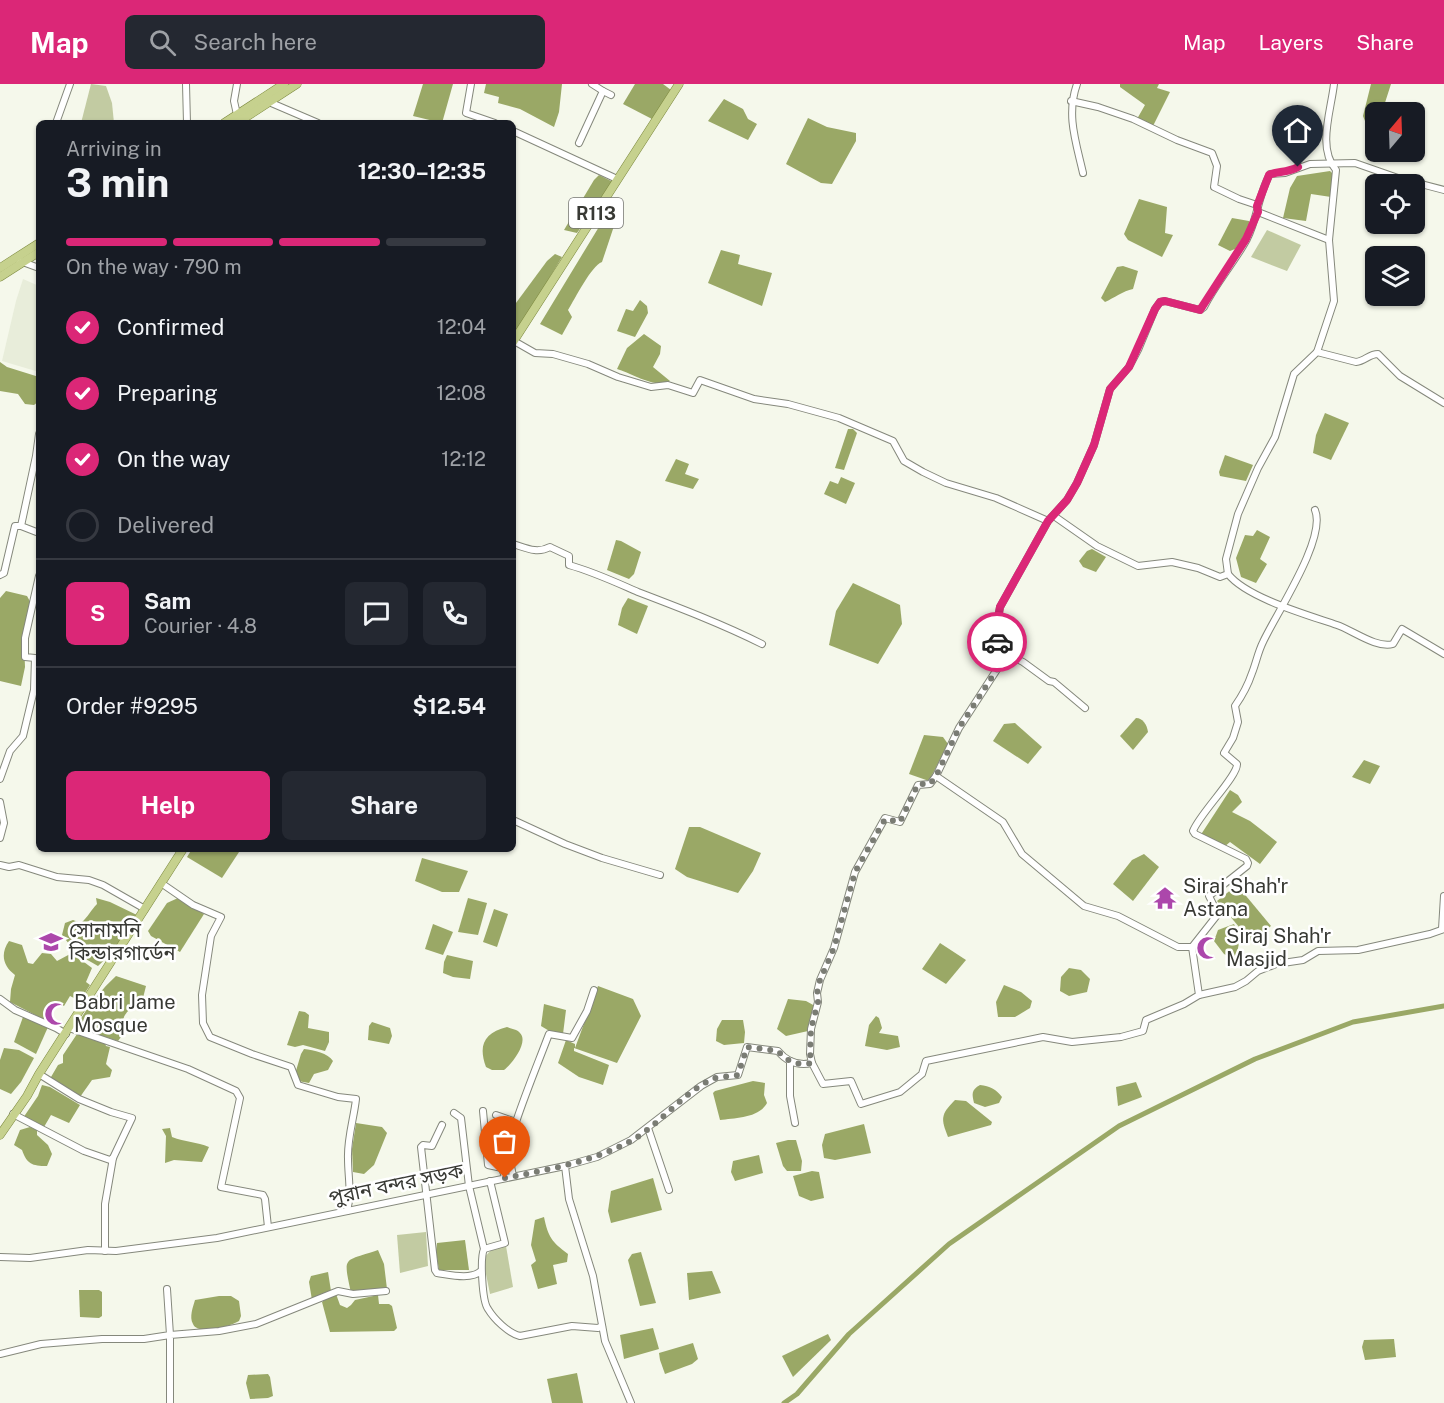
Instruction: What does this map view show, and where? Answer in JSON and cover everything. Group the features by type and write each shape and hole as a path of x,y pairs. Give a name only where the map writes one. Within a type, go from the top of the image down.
{"main road":[{"path":"239,120 284,84"},
{"path":"240,120 297,84"},
{"name":"R113","path":"516,336 615,178 679,84"},
{"path":"0,277 36,245"},
{"path":"0,268 36,253"},
{"path":"0,1135 181,852"}],"street":[{"path":"57,120 70,84"},
{"path":"186,84 187,120"},
{"path":"237,84 234,101 238,120"},
{"path":"471,84 465,111 486,120"},
{"path":"592,84 611,95"},
{"path":"1334,84 1326,153 1336,170 1329,240 1334,301 1317,352 1294,374 1275,437 1258,468 1238,514 1226,559 1228,574 1237,584 1263,597 1387,646 1393,644 1401,629 1444,654"},
{"path":"1075,85 1071,101 1073,125 1083,173"},
{"path":"579,143 603,91"},
{"path":"1071,101 1133,119 1177,140 1212,153 1217,166 1214,187 1257,209 1329,240"},
{"path":"269,102 311,120"},
{"path":"471,120 472,115"},
{"path":"516,132 615,178"},
{"path":"1085,708 1054,682 1007,654 995,635 1000,607 1048,521 1067,500 1077,483 1094,445 1110,389 1129,367 1155,309 1160,302 1165,301 1200,310 1204,307 1246,239 1270,174 1285,173 1310,164 1355,163 1398,178 1444,190"},
{"path":"18,260 36,267"},
{"path":"516,343 535,353 553,354 588,364 618,377 651,387 668,385 693,393 700,381 754,399 788,404 839,418 893,441 904,461 923,472 946,483 996,498 1048,521"},
{"path":"1317,352 1356,362 1371,354 1378,354 1400,376 1444,403"},
{"path":"21,526 36,456"},
{"path":"1199,995 1192,947 1218,914 1209,896 1248,863 1246,859 1193,831 1205,810 1238,770 1237,765 1224,753 1233,738 1238,722 1235,706 1246,688 1262,643 1300,575 1318,520 1315,510"},
{"path":"1054,516 1097,546 1138,566 1172,562 1198,568 1220,577 1228,574"},
{"path":"0,574 4,573 15,526 36,532"},
{"path":"516,545 534,551 552,548 569,556 569,565 593,571 623,586 724,625 762,644"},
{"path":"0,779 10,751 23,736 36,691 35,658 25,657 25,638 36,589"},
{"path":"1007,654 959,728 936,776 930,784 918,784 900,822 885,819 855,872 834,948 823,972 817,993 818,1002 811,1029 810,1054 823,1084 851,1081 860,1103 863,1104 900,1092 922,1074 926,1061 1042,1037 1072,1042 1121,1037 1143,1031 1146,1020 1199,995 1235,987 1258,971 1276,964 1303,960 1317,951 1358,950 1443,929 1444,896"},
{"path":"936,776 1003,822 1022,854 1084,906 1118,916 1178,947 1192,947"},
{"path":"0,802 4,823 0,838"},
{"path":"516,821 564,844 660,875"},
{"path":"0,865 9,867 19,865 57,877 88,880 103,885 145,909"},
{"path":"161,883 193,905 221,917 211,936 202,995 203,1023 210,1037 291,1067 298,1086 356,1099 348,1159 350,1190 347,1211"},
{"path":"513,1176 516,1122 532,1074 549,1034 572,1038 587,1011 594,990"},
{"path":"0,999 15,1010 56,1028 188,1069 240,1094 221,1187 261,1193 266,1198 268,1227"},
{"name":"পুরান বন্দর সড়ক","path":"0,1257 30,1258 76,1251 128,1250 217,1238 565,1166 597,1157 631,1140 701,1086 717,1077 738,1075 747,1047 778,1051 783,1058 800,1064 812,1063"},
{"path":"790,1061 790,1096 795,1123"},
{"path":"39,1074 79,1099 132,1118 113,1158 105,1212 105,1251"},
{"path":"483,1111 488,1166 502,1168 505,1178"},
{"path":"454,1113 461,1118 469,1186 484,1249 481,1255 481,1271 486,1307 502,1325 516,1335 572,1326 598,1328 602,1326"},
{"path":"13,1114 84,1151 110,1160 113,1158"},
{"path":"496,1115 516,1122"},
{"path":"442,1125 432,1146 423,1145 421,1147 435,1273 457,1276 476,1275 481,1271"},
{"path":"648,1128 669,1190"},
{"path":"565,1166 569,1199 590,1264 602,1326 612,1361 631,1403"},
{"path":"484,1249 505,1243 490,1181"},
{"path":"167,1289 170,1403"},
{"path":"0,1354 41,1344 102,1339 144,1339 219,1331 256,1324 338,1291 353,1294 386,1291"}],"shaded area":[{"path":"91,84 106,86 112,103 114,120 82,120"},
{"path":"423,84 453,84 443,120 413,116"},
{"path":"486,84 562,84 559,112 554,127 520,109 498,103 499,97 484,93"},
{"path":"635,84 663,84 671,90 652,119 623,104"},
{"path":"1120,84 1159,84 1157,88 1170,92 1153,126 1137,119 1145,105 1120,87"},
{"path":"1371,84 1391,84 1385,102 1366,102"},
{"path":"724,99 743,109 748,119 757,124 748,140 708,121"},
{"path":"808,118 827,127 856,133 856,141 832,184 821,183 786,164"},
{"path":"1330,171 1334,175 1331,197 1311,194 1306,221 1283,218 1290,188 1297,176"},
{"path":"599,175 613,182 577,233 564,230 594,180"},
{"path":"1139,199 1167,207 1165,233 1173,235 1162,257 1128,240 1124,234"},
{"path":"608,212 617,217 602,262 588,276 568,310 572,317 562,335 540,324"},
{"path":"1232,218 1249,221 1250,227 1235,249 1230,251 1218,245"},
{"path":"1267,230 1301,245 1287,271 1251,257"},
{"path":"721,250 740,255 738,264 772,273 762,306 708,283"},
{"path":"555,254 562,257 516,333 516,303 547,261"},
{"path":"1123,266 1138,271 1133,289 1105,302 1101,298 1117,267"},
{"path":"23,279 36,285 36,371 2,361"},
{"path":"640,300 647,306 648,313 635,337 617,331 626,309 633,311"},
{"path":"644,334 661,346 660,354 653,367 670,381 652,382 617,369 627,348"},
{"path":"0,362 7,367 36,376 36,403 34,405 25,404 18,394 0,391"},
{"path":"1325,413 1349,423 1331,460 1313,453 1316,435"},
{"path":"848,429 853,429 857,433 844,470 835,468"},
{"path":"1225,455 1253,465 1246,481 1220,476 1219,472"},
{"path":"676,459 689,464 685,474 699,479 693,489 665,481"},
{"path":"841,477 855,483 846,504 824,494 830,481 838,484"},
{"path":"1257,530 1270,537 1260,559 1267,564 1256,583 1241,577 1236,558 1245,535 1253,536"},
{"path":"616,540 641,552 634,574 629,579 607,570"},
{"path":"1092,549 1106,557 1096,572 1083,567 1079,561 1087,551"},
{"path":"853,583 900,605 902,624 878,664 829,645 836,611"},
{"path":"6,591 27,596 33,607 24,642 25,667 21,686 0,681 0,598"},
{"path":"628,598 648,606 637,634 618,625 622,608"},
{"path":"1136,718 1144,722 1148,732 1133,750 1120,736"},
{"path":"1015,723 1042,747 1028,764 993,741 1004,724"},
{"path":"924,735 943,737 948,744 929,781 909,774"},
{"path":"1364,760 1380,766 1370,784 1352,777"},
{"path":"1230,790 1238,795 1242,802 1232,812 1250,821 1277,842 1260,864 1230,842 1224,847 1200,836"},
{"path":"689,827 700,827 761,853 753,871 738,893 687,877 675,869"},
{"path":"190,852 239,852 222,878 187,857"},
{"path":"1144,854 1159,867 1133,901 1113,884 1132,860"},
{"path":"422,858 468,871 459,892 442,892 415,881"},
{"path":"1237,885 1271,926 1251,941 1217,901"},
{"path":"96,898 139,916 115,950 98,966 77,954 62,935 65,923 73,920 81,923 83,921 97,904"},
{"path":"178,898 204,914 180,952 151,936 148,931 167,903"},
{"path":"468,898 487,903 478,935 458,932"},
{"path":"494,909 508,914 497,947 483,942"},
{"path":"433,924 453,932 443,955 425,949"},
{"path":"1234,924 1239,942 1234,959 1224,954 1214,941 1218,930"},
{"path":"9,941 22,945 28,963 33,964 42,953 51,954 57,961 72,953 92,968 86,982 90,985 80,1001 70,996 64,1006 57,1002 45,1020 10,1002 15,975 4,960 4,951"},
{"path":"940,943 966,960 946,984 922,969"},
{"path":"447,955 473,961 470,979 443,973"},
{"path":"1069,968 1081,970 1090,979 1087,992 1069,996 1060,991 1061,977"},
{"path":"116,976 146,986 142,1008 132,1009 126,1013 118,1041 84,1030 77,1025 85,1011"},
{"path":"1004,985 1021,992 1032,1001 1030,1008 1015,1017 998,1017 996,1002"},
{"path":"598,986 633,999 641,1016 617,1063 574,1048 574,1051 609,1065 603,1085 579,1077 558,1063 566,1040 575,1044 575,1048"},
{"path":"788,999 806,1001 815,1006 808,1031 786,1036 777,1029"},
{"path":"544,1004 566,1010 563,1034 551,1032 541,1026"},
{"path":"299,1011 309,1015 308,1028 329,1032 329,1042 325,1051 303,1045 295,1047 287,1045"},
{"path":"876,1016 882,1028 879,1033 898,1036 900,1047 887,1050 865,1046 869,1025"},
{"path":"23,1017 48,1027 36,1054 14,1042"},
{"path":"722,1020 743,1020 744,1043 724,1045 716,1041 717,1029"},
{"path":"372,1022 390,1028 392,1036 389,1044 368,1040 369,1026"},
{"path":"507,1027 520,1033 521,1047 504,1070 492,1070 486,1067 483,1046 488,1036"},
{"path":"77,1034 105,1043 110,1047 106,1064 112,1070 110,1077 92,1080 80,1097 51,1080 58,1065 63,1063 63,1055"},
{"path":"4,1048 19,1050 34,1058 21,1082 11,1094 0,1089 0,1060"},
{"path":"304,1049 324,1054 333,1061 328,1070 314,1074 309,1083 298,1081 295,1074"},
{"path":"753,1081 765,1083 764,1095 767,1103 763,1108 746,1116 720,1120 713,1093"},
{"path":"1136,1082 1142,1097 1118,1106 1116,1087"},
{"path":"42,1085 50,1087 80,1105 69,1123 51,1115 44,1127 23,1118 38,1096"},
{"path":"980,1085 990,1087 997,1092 1002,1097 999,1103 985,1107 974,1103 973,1092"},
{"path":"955,1100 966,1101 992,1122 991,1125 948,1137 943,1117"},
{"path":"356,1123 382,1127 387,1133 374,1165 364,1174 353,1172 352,1149"},
{"path":"864,1124 871,1153 835,1160 824,1158 822,1145 825,1134"},
{"path":"30,1127 37,1130 37,1135 48,1145 52,1154 47,1166 31,1163 22,1150 14,1145 20,1130"},
{"path":"170,1128 172,1137 209,1147 202,1162 174,1160 165,1163 166,1136 162,1129"},
{"path":"796,1140 802,1161 801,1171 787,1171 783,1166 776,1143"},
{"path":"759,1155 763,1173 735,1181 731,1172 733,1161"},
{"path":"812,1171 819,1172 824,1198 811,1201 799,1196 793,1176"},
{"path":"653,1178 662,1210 611,1223 608,1211 611,1191"},
{"path":"544,1217 547,1230 552,1238 568,1254 567,1262 553,1265 557,1284 538,1289 531,1265 536,1261 531,1245 535,1220"},
{"path":"426,1232 428,1266 400,1273 397,1235"},
{"path":"465,1240 469,1270 439,1270 437,1243"},
{"path":"506,1246 513,1287 490,1294 483,1259 492,1249"},
{"path":"378,1250 384,1264 387,1289 351,1293 347,1272 348,1262 358,1256"},
{"path":"641,1252 656,1303 640,1306 628,1260 632,1254"},
{"path":"712,1271 721,1293 689,1300 687,1273"},
{"path":"328,1272 331,1291 312,1300 309,1282 311,1276"},
{"path":"79,1290 102,1292 102,1316 99,1318 80,1317"},
{"path":"336,1294 340,1305 347,1308 355,1300 378,1295 379,1304 392,1306 397,1328 394,1331 330,1332 322,1302"},
{"path":"231,1296 239,1301 241,1316 239,1321 215,1329 196,1328 191,1318 195,1300"},
{"path":"653,1328 659,1349 624,1359 620,1335"},
{"path":"828,1334 831,1340 793,1377 782,1356"},
{"path":"1394,1339 1396,1357 1365,1360 1362,1347 1364,1340"},
{"path":"693,1343 698,1359 692,1364 665,1374 659,1353"},
{"path":"577,1373 583,1403 552,1403 547,1379"},
{"path":"268,1374 273,1396 250,1399 246,1383 248,1375"}],"waterway":[{"path":"784,1403 797,1394 849,1334 949,1244 1119,1126 1255,1059 1353,1022 1444,1006"}],"way so far":[{"path":"505,1178 597,1157 631,1140 701,1086 717,1077 738,1075 747,1047 778,1051 783,1058 800,1064 812,1063 811,1029 818,1002 817,993 845,914 855,872 885,819 900,822 918,784 930,784 936,776 959,728 1007,654 997,642"}],"place":[{"name":"Siraj Shah'r Astana","path":"1165,898"},
{"name":"সোনামনি কিন্ডারগার্ডেন","path":"51,942"},
{"name":"Siraj Shah'r Masjid","path":"1208,948"},
{"name":"Babri Jame Mosque","path":"56,1014"}],"route":[{"path":"997,642 995,635 1000,607 1048,521 1067,500 1077,483 1094,445 1110,389 1129,367 1155,309 1160,302 1165,301 1196,310 1204,307 1246,239 1258,212 1257,206 1269,175 1285,173 1298,167"}]}
